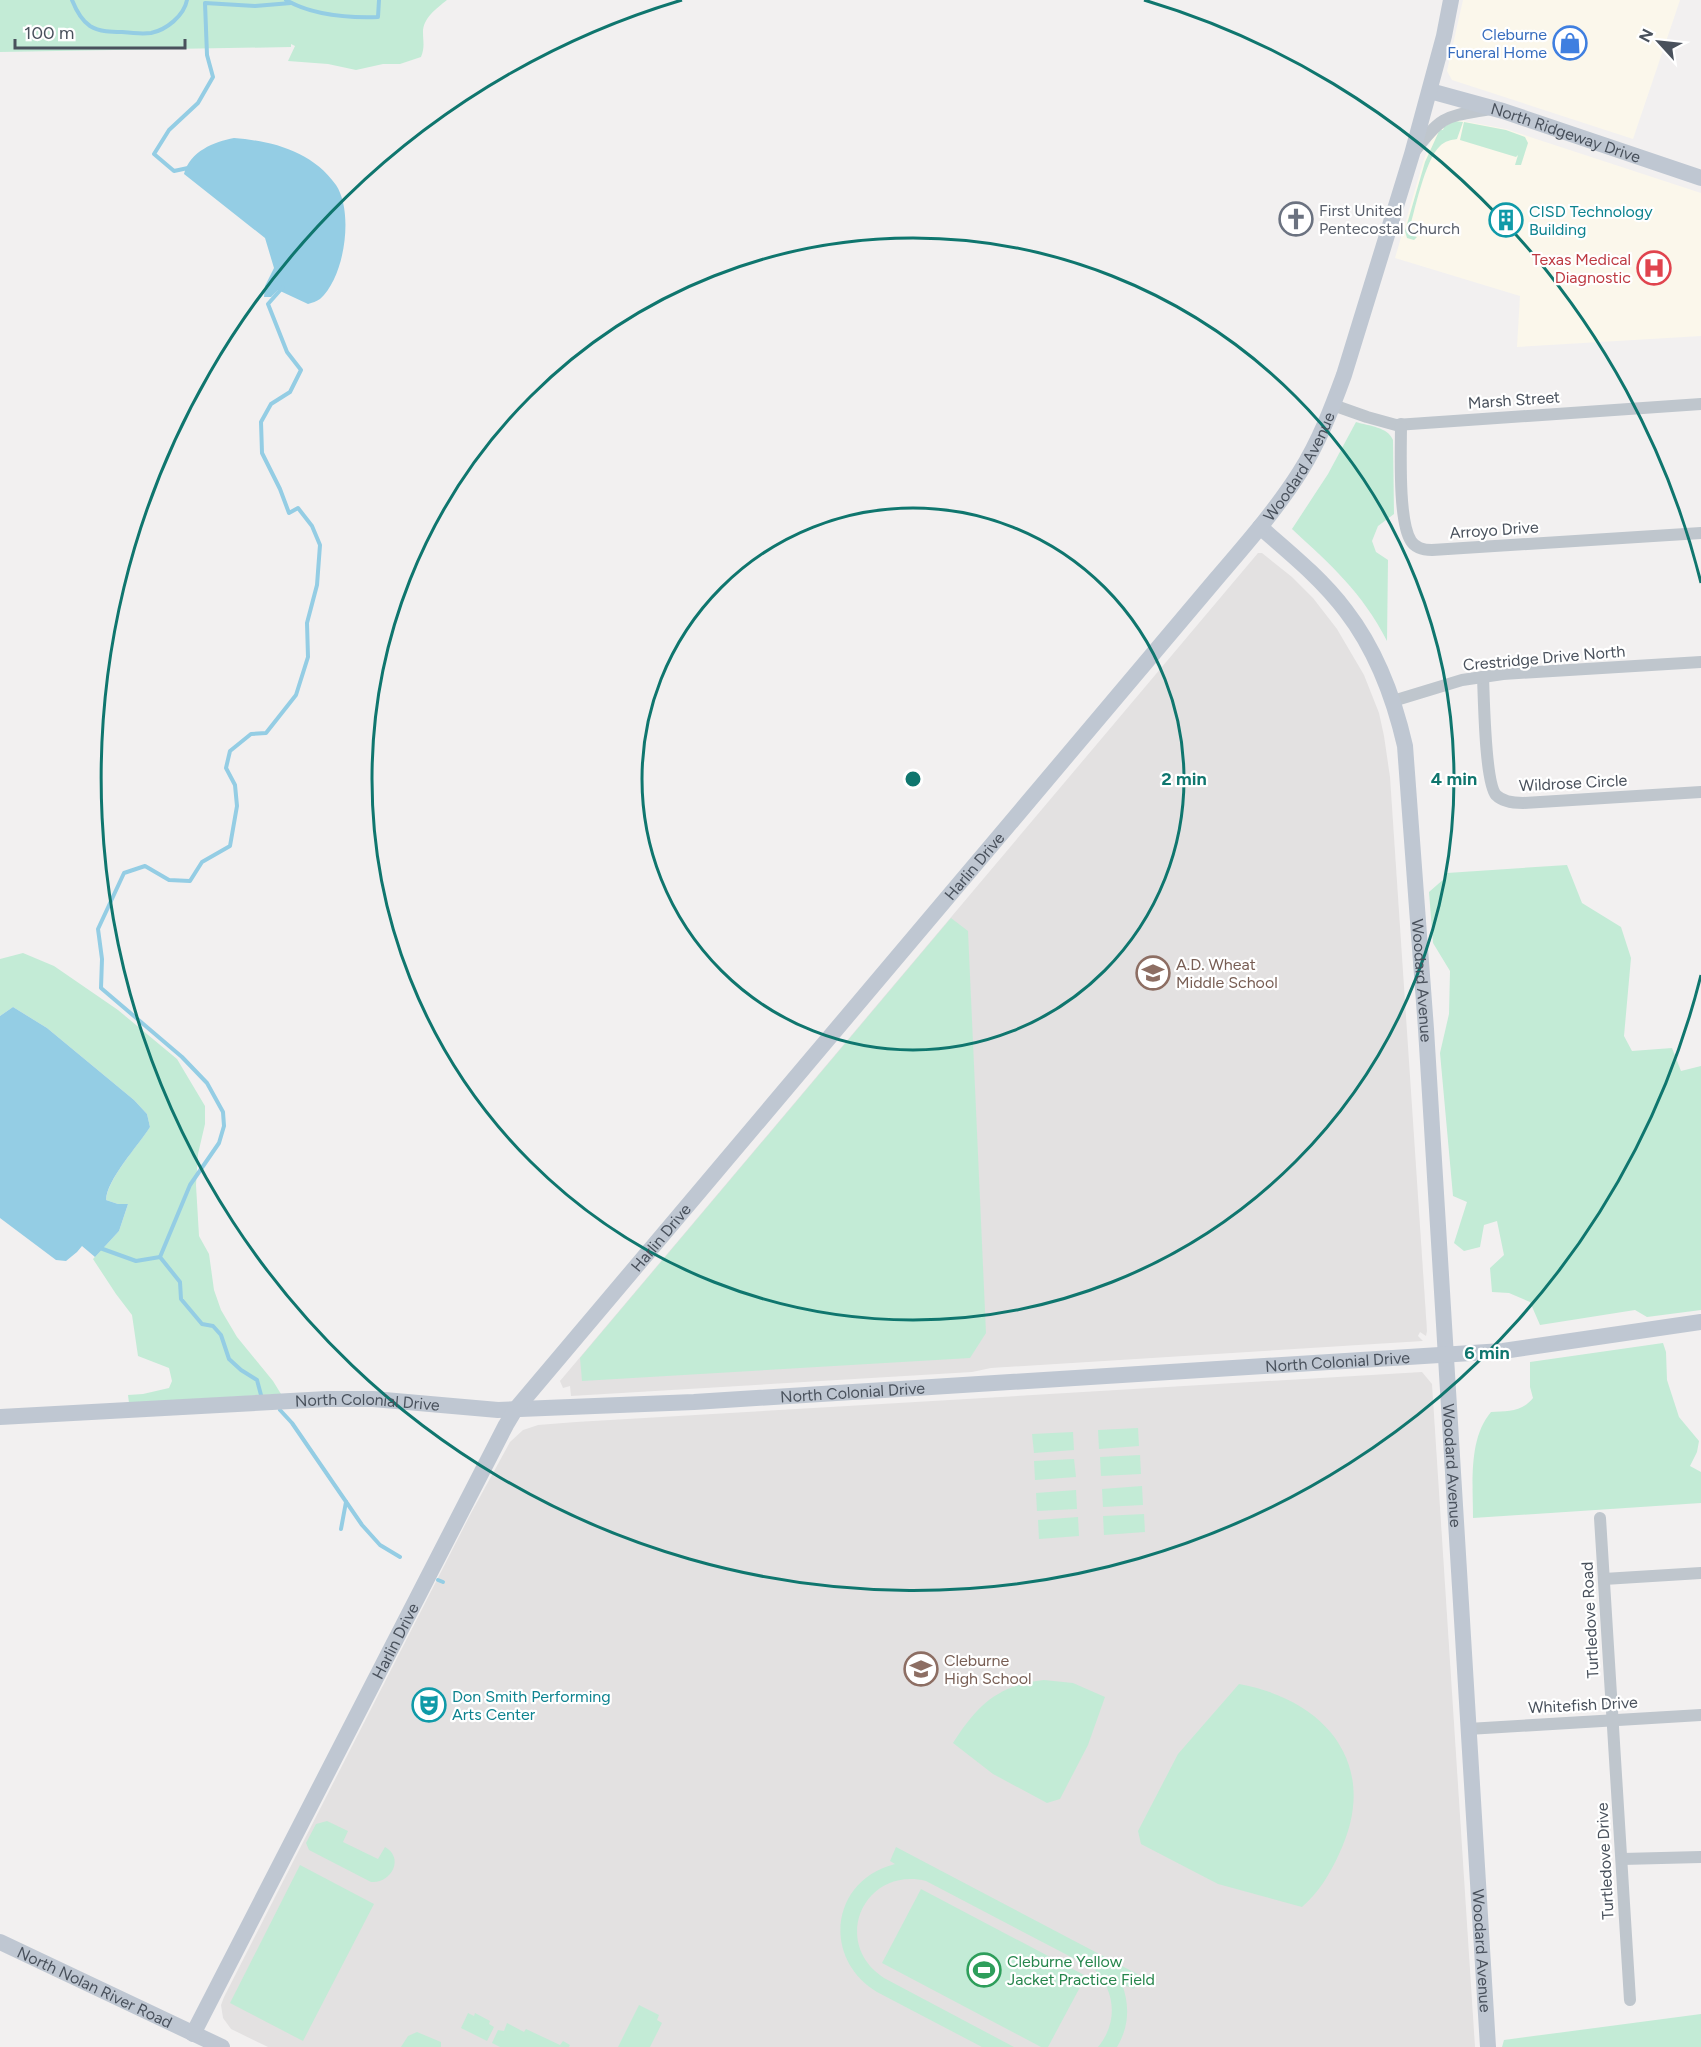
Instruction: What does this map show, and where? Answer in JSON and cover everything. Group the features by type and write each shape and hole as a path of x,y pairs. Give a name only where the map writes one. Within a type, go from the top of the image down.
{"street":[{"name":"Woodard Avenue","path":"1451,0 1430,91 1344,375 1333,405 1301,471 1260,527 1308,568 1345,609 1370,648 1393,701 1406,754 1426,1029 1488,2047"},
{"name":"North Ridgeway Drive","path":"1430,91 1493,108 1701,178"},
{"path":"1412,154 1434,126 1443,120 1451,116 1493,108"},
{"name":"Marsh Street","path":"1333,405 1380,421 1401,424 1701,404"},
{"name":"Arroyo Drive","path":"1401,424 1406,528 1412,543 1421,549 1701,533"},
{"name":"Harlin Drive","path":"193,2034 427,1576 515,1410 1260,527"},
{"name":"Crestridge Drive North","path":"1393,701 1462,680 1483,677 1701,662"},
{"name":"Wildrose Circle","path":"1483,677 1490,778 1496,794 1503,800 1522,803 1701,792"},
{"name":"North Colonial Drive","path":"0,1417 327,1399 373,1399 515,1410 846,1393 1503,1351 1701,1322"},
{"name":"Turtledove Road","path":"1600,1518 1612,1720"},
{"path":"1604,1579 1701,1573"},
{"name":"Whitefish Drive","path":"1468,1729 1701,1715"},
{"name":"Turtledove Drive","path":"1612,1720 1630,2000"},
{"path":"1622,1859 1701,1857"},
{"name":"North Nolan River Road","path":"0,1942 222,2047"}],"shaded area":[{"path":"1463,0 1680,0 1633,139 1452,80 1447,71"},
{"path":"1458,120 1506,129 1701,193 1701,336 1517,347 1520,296 1395,258 1433,136 1436,130"},
{"name":"A.D. Wheat Middle School","path":"1258,553 1262,553 1292,577 1313,598 1337,629 1364,675 1379,713 1384,736 1390,777 1427,1331 1426,1336 1420,1332 1418,1336 1423,1341 991,1368 972,1372 571,1396 570,1386 563,1388 560,1381"},
{"name":"Cleburne High School","path":"1422,1372 1432,1384 1475,2047 268,2047 231,2029 223,2018 221,2005 224,1997 470,1515 510,1442 523,1430 538,1425 576,1422"}],"green space":[{"path":"0,0 447,0 425,22 421,57 400,64 383,64 356,70 328,64 288,61 295,46 291,44 291,47 0,52"},
{"path":"1454,121 1463,122 1457,139 1442,144 1430,162 1408,234 1417,237 1414,240 1407,238 1405,231 1425,162 1440,129 1443,130"},
{"path":"1464,122 1506,130 1525,137 1528,143 1521,165 1515,165 1518,155 1516,157 1460,140"},
{"path":"1356,422 1383,430 1393,440 1394,514 1378,526 1372,541 1376,552 1388,560 1387,641 1356,594 1333,567 1292,529 1328,474"},
{"path":"1567,865 1582,903 1621,927 1631,958 1624,1036 1632,1051 1672,1048 1681,1071 1701,1066 1701,1310 1647,1317 1635,1310 1540,1325 1530,1302 1509,1293 1492,1292 1490,1268 1504,1255 1497,1221 1484,1225 1480,1247 1464,1251 1454,1243 1467,1202 1453,1196 1440,1053 1449,1014 1450,971 1433,943 1429,892 1445,878 1447,873"},
{"path":"951,918 968,931 986,1333 970,1358 582,1381 580,1358"},
{"path":"23,953 54,966 118,1010 177,1059 205,1106 205,1124 198,1154 196,1185 199,1236 209,1254 214,1290 221,1310 237,1337 281,1394 129,1403 128,1395 169,1388 172,1381 169,1368 138,1356 132,1315 93,1259 119,1231 128,1204 106,1200 108,1191 117,1173 150,1127 147,1114 134,1100 47,1028 13,1007 0,1016 0,959"},
{"path":"1663,1343 1666,1352 1667,1380 1679,1417 1699,1441 1697,1452 1690,1466 1701,1472 1701,1503 1473,1518 1473,1462 1478,1435 1491,1412 1519,1408 1533,1398 1530,1387 1530,1362"},
{"path":"1138,1428 1139,1446 1099,1449 1098,1430"},
{"path":"1073,1432 1074,1450 1034,1453 1032,1434"},
{"path":"1140,1455 1141,1474 1101,1476 1100,1457"},
{"path":"1074,1459 1076,1477 1035,1480 1034,1461"},
{"path":"1142,1486 1143,1505 1103,1507 1102,1489"},
{"path":"1076,1490 1077,1509 1037,1511 1036,1493"},
{"path":"1144,1514 1145,1532 1104,1535 1103,1516"},
{"path":"1078,1517 1079,1536 1039,1539 1038,1520"},
{"path":"1044,1680 1073,1683 1105,1697 1088,1745 1060,1799 1047,1803 993,1774 953,1743 971,1718 990,1699 1014,1687"},
{"path":"1239,1684 1271,1692 1298,1705 1321,1722 1338,1742 1349,1766 1354,1793 1350,1822 1339,1854 1328,1876 1302,1907 1218,1884 1141,1844 1138,1831 1178,1754"},
{"path":"327,1821 348,1831 343,1842 378,1859 385,1847 391,1852 395,1863 389,1875 378,1882 371,1882 309,1850 306,1843 316,1824"},
{"path":"896,1847 1141,1976 1134,1989 1122,1984 1127,2016 1124,2032 1117,2047 1098,2047 1109,2028 1112,2007 1107,1987 1094,1969 926,1881 904,1879 886,1885 871,1896 862,1911 857,1928 859,1946 868,1963 884,1978 1014,2047 982,2047 877,1992 859,1977 847,1960 841,1941 841,1921 846,1903 857,1886 874,1873 895,1864 890,1861"},
{"path":"300,1865 374,1904 303,2041 230,2003"},
{"name":"Cleburne Yellow Jacket Practice Field","path":"921,1889 1086,1976 1048,2047 1041,2047 882,1963"},
{"path":"639,2005 659,2015 657,2020 662,2023 650,2047 618,2047"},
{"path":"468,2013 474,2016 475,2013 490,2021 489,2024 494,2027 487,2041 461,2028"},
{"path":"1701,2014 1701,2047 1502,2047 1504,2040"},
{"path":"507,2023 560,2045 563,2041 570,2045 569,2047 500,2047 492,2043 498,2030 504,2031"},
{"path":"417,2032 441,2042 441,2047 401,2047 408,2036"}],"water":[{"path":"234,138 277,145 290,150 315,164 336,185 345,211 344,244 336,276 320,299 308,304 278,290 271,297 264,297 265,286 274,268 265,238 184,174 187,166 197,154 211,145"},
{"path":"13,1007 47,1028 134,1100 147,1114 150,1127 117,1173 106,1200 128,1204 119,1231 95,1257 82,1246 66,1261 56,1260 0,1218 0,1016"}],"waterway":[{"path":"72,0 81,18 94,28 144,33 157,31 174,21 187,0"},
{"path":"286,0 319,12 366,17 378,17 379,0"},
{"path":"188,168 174,171 154,154 169,130 198,103 213,77 207,55 205,3 255,6 291,3"},
{"path":"261,1395 257,1380 229,1359 221,1335 213,1326 202,1324 181,1299 180,1282 160,1257 190,1185 219,1143 224,1126 223,1112 207,1083 182,1057 101,988 102,959 98,929 124,873 145,866 169,880 190,881 202,862 230,846 237,806 235,785 226,768 230,751 251,734 266,733 296,695 308,657 307,623 317,585 320,545 312,526 298,508 289,513 262,453 261,422 271,404 290,392 301,370 287,352 268,304 283,287"},
{"path":"100,1248 136,1261 160,1257"},
{"path":"280,1410 292,1423 362,1525 380,1545 400,1557"},
{"path":"341,1529 346,1502"},
{"path":"438,1580 443,1582"}],"place":[{"name":"Cleburne Funeral Home","path":"1570,43"},
{"name":"First United Pentecostal Church","path":"1296,219"},
{"name":"CISD Technology Building","path":"1506,220"},
{"name":"Texas Medical Diagnostic","path":"1654,268"},
{"name":"A.D. Wheat Middle School","path":"1153,973"},
{"name":"Cleburne High School","path":"921,1669"},
{"name":"Don Smith Performing Arts Center","path":"429,1705"},
{"name":"Cleburne Yellow Jacket Practice Field","path":"984,1970"}]}
